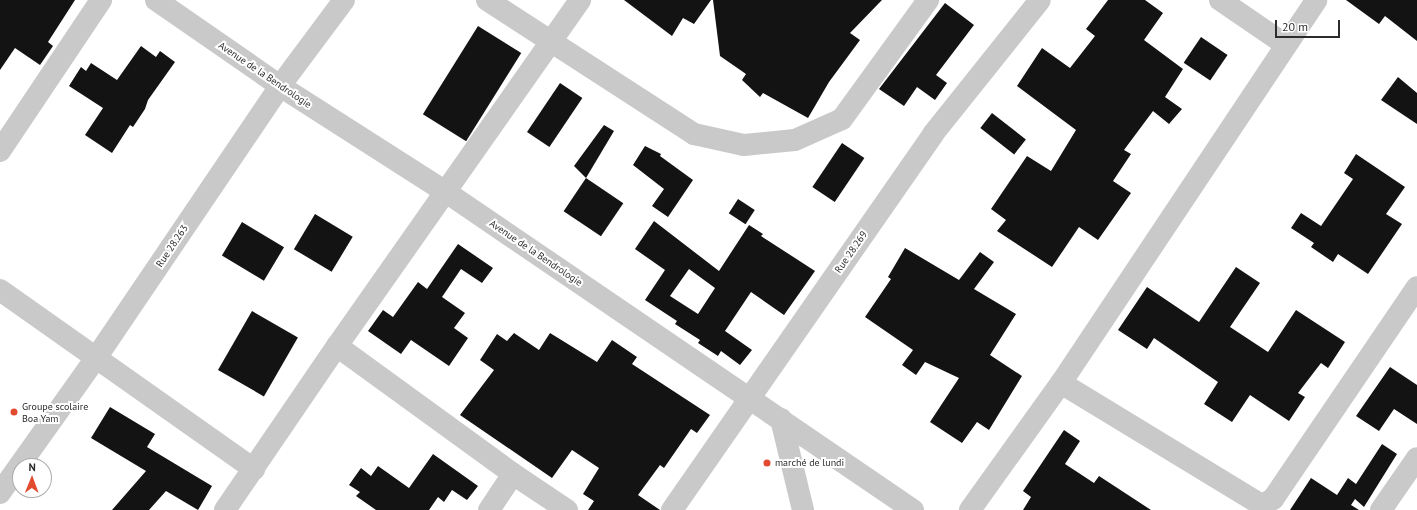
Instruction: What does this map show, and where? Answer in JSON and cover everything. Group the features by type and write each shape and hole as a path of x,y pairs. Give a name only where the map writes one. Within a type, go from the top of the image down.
{"street":[{"path":"0,151 101,0"},
{"name":"Avenue de la Bendrologie","path":"156,0 280,86 446,192 913,510"},
{"name":"Rue 28.263","path":"0,493 96,358 280,86 344,0"},
{"path":"487,0 694,134 744,145 795,140 842,119 928,0"},
{"path":"225,510 337,346 552,43 580,0"},
{"name":"Rue 28.269","path":"672,510 933,134 1040,0"},
{"path":"1220,0 1286,45"},
{"path":"970,510 1061,382 1316,0"},
{"path":"1061,382 1262,505 1273,499 1417,287"},
{"path":"0,290 254,469"},
{"path":"337,346 513,474 567,510"},
{"path":"781,419 803,510"},
{"path":"1380,510 1417,458"},
{"path":"489,510 513,474"}],"building":[{"path":"0,0 75,0 48,42 53,46 40,65 15,48 0,70"},
{"path":"624,0 711,0 694,24 683,18 672,36"},
{"path":"713,0 882,0 850,33 860,40 829,82 808,118 763,93 760,97 742,80 746,74 720,56"},
{"path":"1108,0 1145,0 1163,13 1144,40 1183,69 1165,97 1182,109 1169,124 1153,111 1124,150 1131,154 1113,181 1131,193 1098,240 1079,227 1052,267 997,231 1006,220 991,209 1027,156 1051,171 1076,130 1017,86 1042,48 1070,68 1095,36 1086,29"},
{"path":"1346,0 1417,0 1417,41 1385,16 1379,24"},
{"path":"945,3 974,25 936,75 947,83 935,100 917,87 904,106 879,89"},
{"path":"478,26 521,53 466,141 423,114"},
{"path":"1201,37 1228,55 1210,81 1184,63"},
{"path":"141,46 156,57 160,51 175,62 148,100 145,109 133,127 130,125 112,153 85,135 103,108 69,86 81,67 86,71 91,63 117,80"},
{"path":"1398,77 1417,93 1417,124 1381,100"},
{"path":"560,83 582,98 549,147 527,132"},
{"path":"992,113 1026,139 1014,154 980,128"},
{"path":"604,125 614,131 586,178 574,166"},
{"path":"842,143 864,158 835,202 812,187"},
{"path":"645,146 661,154 660,156 693,180 668,217 652,206 664,189 633,165"},
{"path":"1356,154 1405,187 1386,214 1402,224 1368,274 1338,254 1333,262 1311,247 1314,243 1291,228 1301,213 1321,226 1353,179 1344,173"},
{"path":"586,178 623,203 601,236 564,211"},
{"path":"738,199 755,210 746,224 729,213"},
{"path":"315,214 353,237 332,272 294,249"},
{"path":"654,221 719,271 749,225 763,234 761,236 815,271 784,315 751,292 725,331 752,350 740,365 721,351 718,356 698,343 700,340 675,324 677,321 645,300 665,270 635,249","holes":["689,269 715,288 698,314 670,296"]},
{"path":"242,222 284,247 264,281 222,255"},
{"path":"458,244 493,268 482,283 461,269 442,297 465,313 454,328 468,338 449,366 411,340 401,354 368,331 383,310 393,317 418,282 427,289"},
{"path":"905,248 959,280 980,252 994,262 974,289 1016,314 990,355 1022,376 989,430 977,422 962,443 930,422 959,378 925,362 916,375 902,365 913,350 865,317 891,279 888,277"},
{"path":"1236,267 1260,283 1230,327 1268,352 1296,310 1345,342 1328,368 1321,363 1298,393 1305,397 1289,421 1250,395 1232,422 1204,404 1218,382 1154,338 1147,349 1118,330 1147,287 1199,322"},
{"path":"252,311 298,338 264,396 218,370"},
{"path":"514,333 539,350 550,333 597,362 612,340 637,357 632,364 710,415 697,433 691,429 664,468 660,465 638,495 660,510 588,510 594,501 583,494 599,468 572,450 552,478 460,415 494,370 480,360 497,334 507,341"},
{"path":"1390,367 1417,385 1417,424 1394,409 1379,431 1356,416"},
{"path":"110,407 155,434 147,447 212,486 198,510 166,491 149,510 112,510 146,471 91,438"},
{"path":"1064,430 1080,441 1065,464 1094,483 1099,476 1151,510 1023,510 1031,497 1023,491"},
{"path":"1382,444 1397,454 1364,507 1355,499 1351,505 1359,510 1290,510 1311,478 1337,495 1348,478 1356,484"},
{"path":"433,454 478,486 467,500 452,490 444,502 438,497 429,510 376,510 356,496 360,492 349,485 361,468 371,476 378,466 409,488"}],"place":[{"name":"Groupe scolaire Boa Yam","path":"14,412"},
{"name":"marché de lundi","path":"767,463"}]}
